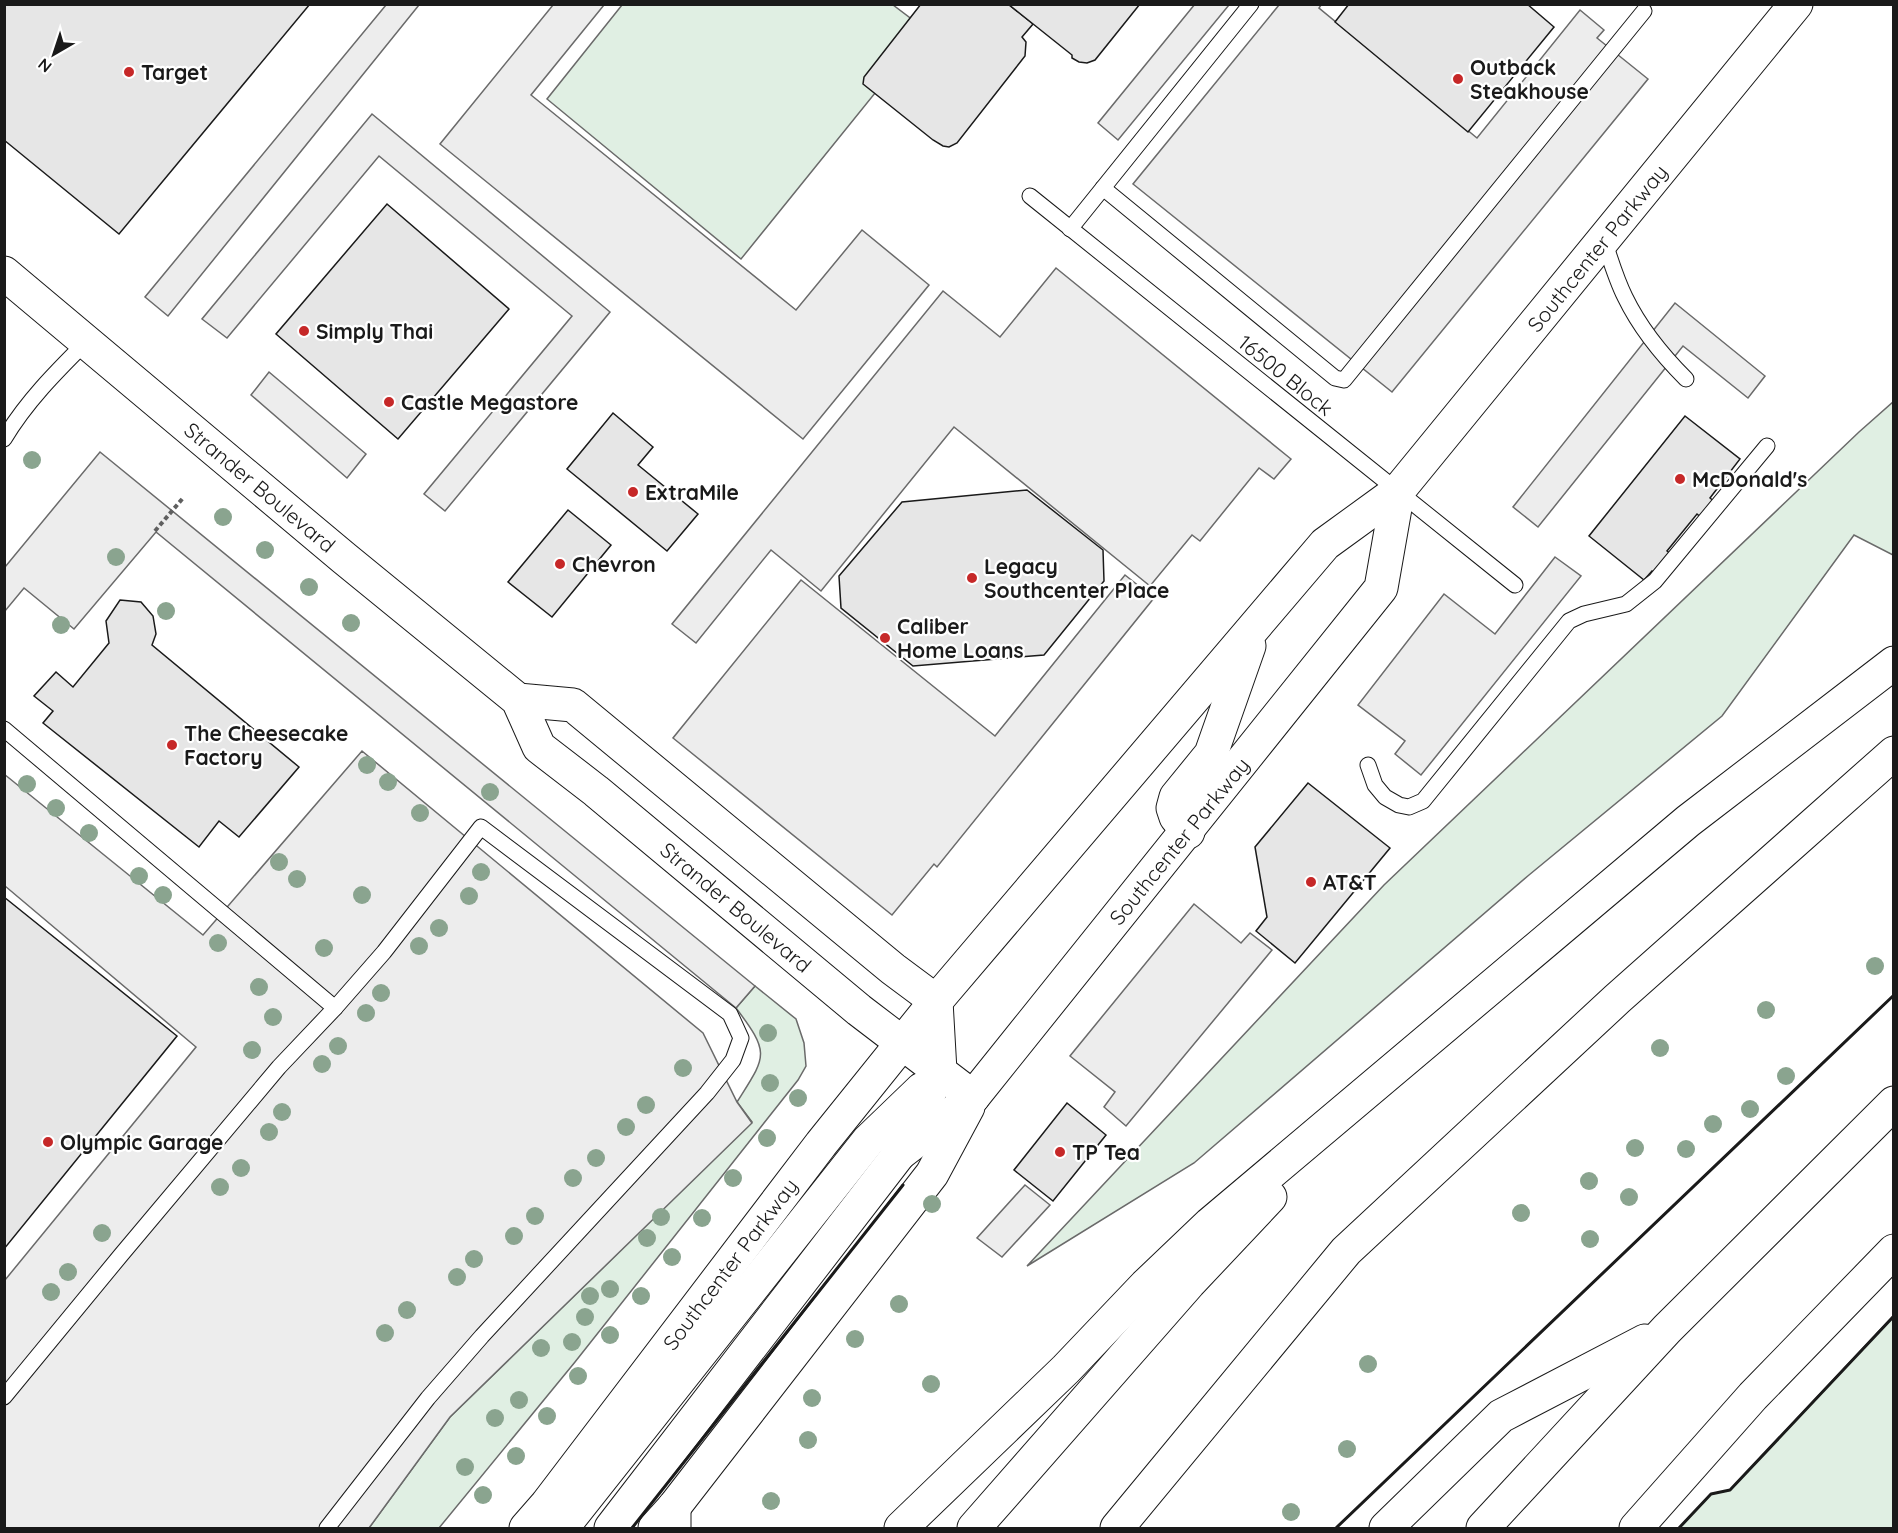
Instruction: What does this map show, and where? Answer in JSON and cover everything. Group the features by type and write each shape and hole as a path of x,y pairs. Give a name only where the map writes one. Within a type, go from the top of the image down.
{"main road":[{"name":"Southcenter Parkway","path":"526,1528 821,1144 936,1001 1325,544 1398,491 1796,4"},
{"name":"Strander Boulevard","path":"4,273 518,700 539,747 596,791 859,1010 973,1097"},
{"name":"Southcenter Parkway","path":"899,1154 973,1097 1188,832 1381,588 1398,491"},
{"path":"1188,832 1176,817 1173,808 1176,797 1211,754 1255,627"},
{"path":"901,1528 1066,1369 1146,1285 1202,1232 1688,821 1893,663"},
{"path":"518,700 573,705 893,969 936,1001"},
{"path":"1117,1528 1346,1251 1617,999 1893,753"},
{"name":"Southcenter Parkway","path":"610,1528 899,1154 940,1071 936,1001"},
{"path":"562,1528 868,1141 940,1071"},
{"path":"974,1528 1189,1283 1367,1092"},
{"path":"667,1521 932,1174 973,1097"},
{"path":"1483,1528 1667,1329 1893,1102"},
{"path":"1636,1528 1753,1396 1893,1251"},
{"path":"1386,1528 1501,1416 1667,1329"},
{"path":"1110,1528 1176,1456"}],"lane":[{"path":"1070,229 1251,4"},
{"path":"1103,188 1335,378 1344,380 1644,11"},
{"name":"16500 Block","path":"1030,196 1515,585"},
{"path":"1604,240 1624,296 1646,334 1686,379"},
{"path":"4,439 41,388 86,342"},
{"path":"1368,765 1375,785 1385,797 1399,805 1409,807 1423,801 1569,621 1584,614 1626,604 1655,581 1767,446"},
{"path":"4,729 335,1008"},
{"path":"4,1397 225,1130 384,952 481,827 730,1014 741,1038 733,1060 707,1094 482,1336 428,1398 327,1528"}],"path":[{"path":"155,531 183,498"}],"green space":[{"path":"622,5 893,5 926,30 741,259 547,99"},
{"path":"1893,402 1893,555 1854,535 1722,716 1529,875 1194,1163 1027,1266 1384,885"},
{"path":"755,986 796,1019 804,1043 806,1066 798,1080 575,1362 439,1528 369,1528 450,1417 752,1122 737,1102 759,1064 759,1046 736,1008"},
{"path":"1893,1316 1893,1528 1679,1528 1711,1494 1730,1490"}],"shaded area":[{"path":"1195,4 1229,5 1118,140 1098,123"},
{"path":"386,5 419,5 168,316 145,297"},
{"path":"553,5 604,5 531,95 796,310 862,230 929,285 803,439 440,144"},
{"path":"1279,5 1321,5 1319,8 1477,138 1580,10 1604,30 1597,38 1648,79 1392,392 1133,184"},
{"path":"372,114 610,312 445,511 424,494 572,316 379,156 227,338 202,319"},
{"path":"1056,268 1291,459 1274,479 1259,468 1200,541 1192,535 1150,586 954,427 821,591 771,550 696,643 672,624 943,291 1000,337"},
{"path":"1675,303 1765,376 1748,398 1683,346 1538,527 1513,507"},
{"path":"269,372 366,454 347,478 251,395"},
{"path":"100,452 755,986 736,1008 156,532 74,629 24,588 5,611 5,567"},
{"path":"1555,557 1581,576 1421,775 1395,754 1405,741 1358,705 1444,594 1495,634"},
{"path":"1125,575 1154,598 937,867 934,864 892,915 673,738 801,580 995,736"},
{"path":"362,751 703,1033 737,1102 752,1123 450,1417 369,1528 5,1528 5,1280 196,1047 5,886 4,774 203,935"},
{"path":"1194,904 1241,943 1250,933 1272,950 1126,1126 1104,1107 1115,1092 1070,1056"},
{"path":"1025,1185 1050,1205 1002,1257 977,1238"}],"building":[{"name":"Target","path":"4,4 310,4 119,234 4,140"},
{"path":"921,4 1008,4 1033,24 1022,37 1026,42 1025,56 957,143 949,147 933,140 863,84 864,77"},
{"path":"1008,4 1140,4 1095,60 1087,63 1072,58 1072,55"},
{"name":"Outback Steakhouse","path":"1349,4 1527,4 1554,27 1468,132 1335,22"},
{"path":"387,204 509,309 398,439 276,334"},
{"name":"ExtraMile","path":"613,413 653,447 638,465 698,514 667,551 567,469"},
{"name":"McDonald's","path":"1685,416 1740,459 1710,498 1716,503 1703,519 1697,514 1667,551 1672,555 1656,574 1652,571 1644,580 1589,536"},
{"name":"Legacy Southcenter Place","path":"1027,490 1103,550 1104,581 1044,655 913,666 841,608 839,576 902,502"},
{"name":"Chevron","path":"568,510 611,545 552,617 508,582"},
{"name":"The Cheesecake Factory","path":"120,600 141,602 153,616 156,634 152,645 299,767 239,837 219,821 199,847 43,723 53,711 34,696 56,672 73,687 109,643 106,621"},
{"name":"AT&T","path":"1308,783 1390,848 1295,963 1256,931 1267,917 1255,847"},
{"name":"Olympic Garage","path":"4,897 177,1036 4,1249"},
{"name":"TP Tea","path":"1067,1103 1106,1135 1053,1201 1014,1170"}],"wall":[{"path":"1336,1528 1894,995"},
{"path":"632,1528 903,1185"},
{"path":"1679,1528 1711,1494 1730,1490 1894,1316"}],"place":[{"name":"Target","path":"129,72"},
{"name":"Outback Steakhouse","path":"1458,79"},
{"name":"Simply Thai","path":"304,331"},
{"name":"Castle Megastore","path":"389,402"},
{"name":"McDonald's","path":"1680,479"},
{"name":"ExtraMile","path":"633,492"},
{"name":"Chevron","path":"560,564"},
{"name":"Legacy Southcenter Place","path":"972,578"},
{"name":"Caliber Home Loans","path":"885,638"},
{"name":"The Cheesecake Factory","path":"172,745"},
{"name":"AT&T","path":"1311,882"},
{"name":"Olympic Garage","path":"48,1142"},
{"name":"TP Tea","path":"1060,1152"}]}
